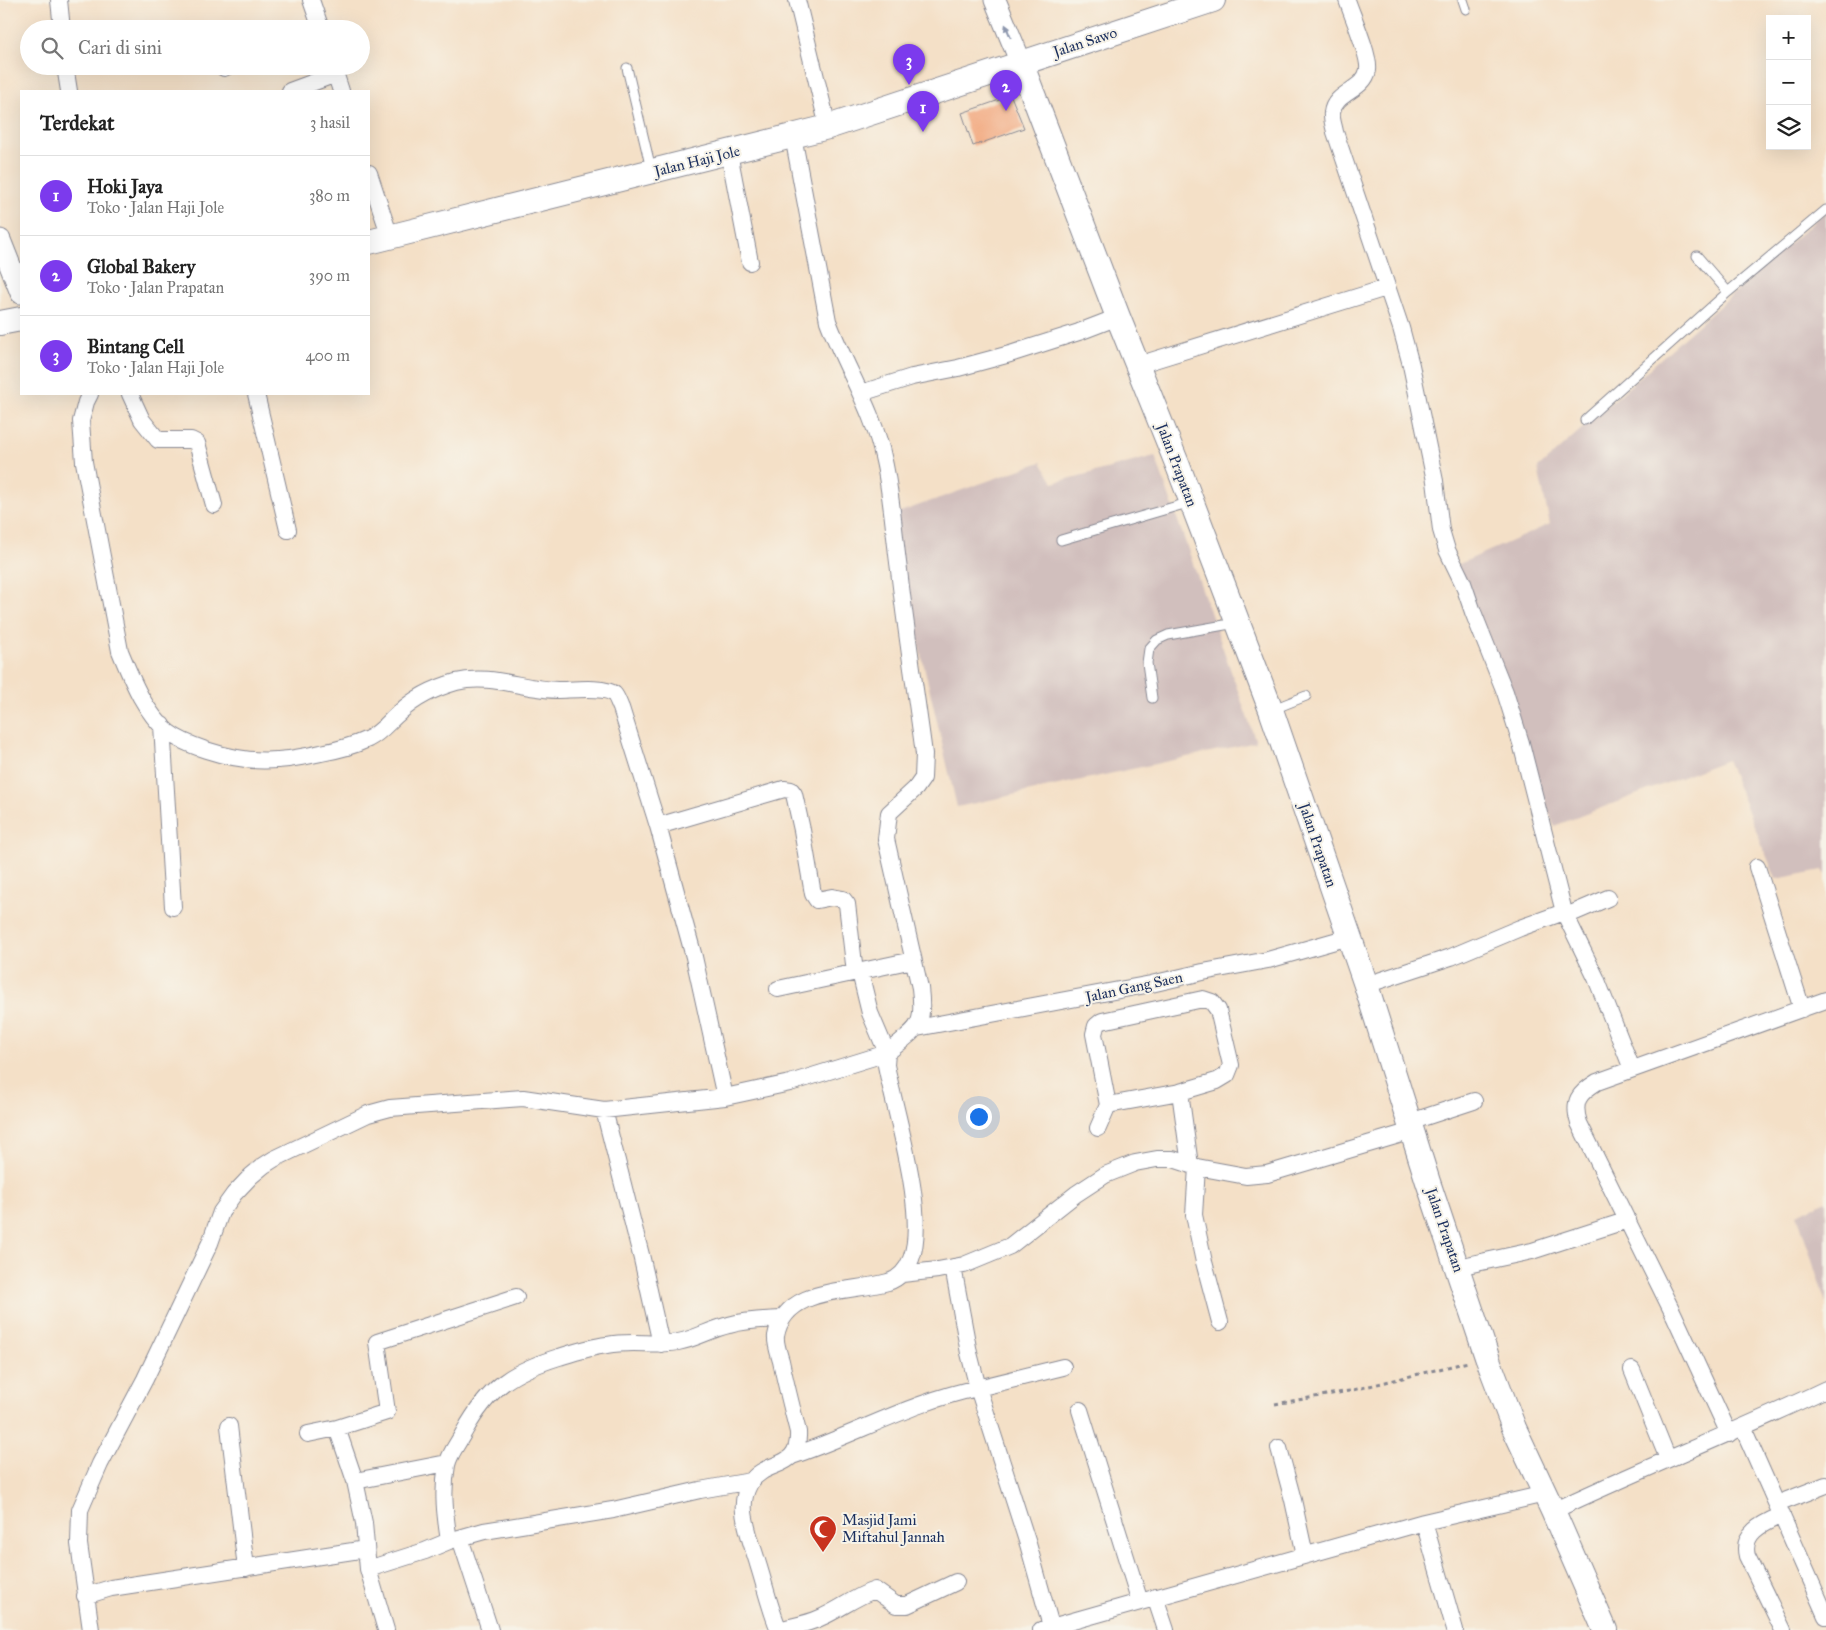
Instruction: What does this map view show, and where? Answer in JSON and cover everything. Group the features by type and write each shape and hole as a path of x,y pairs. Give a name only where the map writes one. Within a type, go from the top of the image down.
{"main road":[{"name":"Jalan Sawo","path":"1021,63 1214,0"},
{"name":"Jalan Haji Jole","path":"379,240 828,127 1021,63"},
{"name":"Jalan Prapatan","path":"1021,63 1271,710 1366,985 1428,1182 1514,1428 1605,1630"},
{"path":"0,323 20,319"}],"street":[{"path":"59,0 61,20"},
{"path":"311,0 318,20"},
{"path":"797,0 828,127"},
{"path":"996,0 1021,63"},
{"path":"1347,0 1368,61 1368,72 1361,83 1336,102 1332,113 1335,132 1411,365 1435,481 1441,530 1447,550 1463,583 1521,743 1565,914 1599,986 1632,1069"},
{"path":"66,75 69,90"},
{"path":"292,90 324,75"},
{"path":"337,75 342,90"},
{"path":"91,1630 80,1551 79,1526 80,1510 86,1494 145,1379 210,1243 221,1212 234,1194 251,1176 274,1159 368,1114 390,1108 523,1098 604,1110 725,1097 790,1084 887,1053 917,1028 922,1018 920,988 912,960 886,839 889,813 916,788 923,778 924,754 893,516 884,461 870,415 828,321 793,136"},
{"path":"729,153 750,262"},
{"path":"370,180 379,240"},
{"path":"0,240 20,290"},
{"path":"1138,365 1386,288"},
{"path":"861,393 912,377 958,368 1010,354 1079,332 1118,316"},
{"path":"90,395 81,421 84,462 120,652 146,708 169,733 193,746 221,754 260,762 279,761 348,748 382,730 398,713 420,697 436,689 459,682 481,680 552,690 605,690 614,694 621,708 658,826 694,958 725,1097"},
{"path":"130,395 142,420 158,440 196,441 214,505"},
{"path":"256,395 288,530"},
{"path":"162,725 174,907"},
{"path":"658,826 784,789 792,790 802,830 813,894 818,900 832,897 843,898 847,904 857,972 870,1013 887,1053 886,1065 904,1145 915,1222 916,1243 910,1260 902,1274"},
{"path":"1757,867 1802,1009"},
{"path":"1366,985 1451,957 1520,928 1608,898"},
{"name":"Jalan Gang Saen","path":"917,1028 1142,986 1268,960 1350,937"},
{"path":"778,989 912,960"},
{"path":"1098,1128 1108,1105 1094,1034 1096,1026 1102,1020 1203,999 1212,1002 1218,1010 1231,1065 1227,1075 1217,1081 1180,1092 1108,1105"},
{"path":"1826,1000 1632,1069 1592,1086 1580,1096 1576,1106 1580,1122 1674,1315 1780,1510 1826,1616"},
{"path":"1180,1092 1194,1166 1194,1215 1220,1322"},
{"path":"792,1456 798,1445 798,1432 776,1337 782,1319 794,1307 823,1293 889,1282 902,1274 964,1265 1010,1246 1076,1194 1105,1175 1135,1163 1174,1158 1194,1166 1246,1176 1267,1174 1411,1127 1474,1101"},
{"path":"604,1110 661,1344"},
{"path":"1458,1267 1532,1251 1628,1220"},
{"path":"953,1267 969,1353 978,1388 1002,1460 1046,1628 1424,1522 1549,1503 1668,1459 1736,1431 1826,1389"},
{"path":"308,1434 337,1428 387,1412 377,1342 516,1297"},
{"path":"490,1630 445,1516 444,1489 448,1463 480,1405 491,1393 511,1377 533,1366 592,1347 629,1342 661,1344 694,1338 729,1325 782,1319"},
{"path":"956,1582 907,1605 896,1605 875,1590 818,1619 779,1630 772,1614 747,1530 744,1511 745,1494 751,1481 763,1471 792,1456 822,1446 932,1400 1063,1367"},
{"path":"1632,1370 1668,1459"},
{"path":"1080,1410 1148,1599 1166,1630"},
{"path":"229,1426 246,1568"},
{"path":"337,1428 356,1481 364,1523 368,1569 386,1630"},
{"path":"1279,1448 1305,1555"},
{"path":"356,1481 448,1463"},
{"path":"368,1569 425,1551 454,1539 484,1531 613,1510 700,1490 751,1481"},
{"path":"1782,1630 1747,1556 1745,1549 1748,1537 1755,1529 1780,1510 1826,1485"},
{"path":"1424,1522 1455,1630"},
{"path":"86,1596 111,1588 366,1549"}],"lane":[{"path":"1463,0 1466,10"},
{"path":"627,68 652,172"},
{"path":"1585,420 1728,292 1826,210"},
{"path":"1697,256 1728,292"},
{"path":"1061,540 1192,502"},
{"path":"1152,698 1147,663 1149,649 1157,640 1168,635 1238,622"},
{"path":"1271,710 1306,696"}],"path":[{"path":"1275,1404 1359,1388 1488,1356"}],"shaded area":[{"path":"1826,211 1826,875 1823,870 1776,879 1727,760 1554,826 1457,565 1550,524 1538,468"},
{"path":"1155,456 1256,742 957,807 889,516 1041,462 1053,483"},
{"path":"1826,1201 1826,1303 1797,1214"}],"building":[{"path":"1011,96 1024,128 973,146 962,113"}],"place":[{"name":"Bintang Cell","path":"909,85"},
{"name":"Global Bakery","path":"1006,111"},
{"name":"Hoki Jaya","path":"923,132"},
{"name":"Masjid Jami Miftahul Jannah","path":"823,1553"}]}
